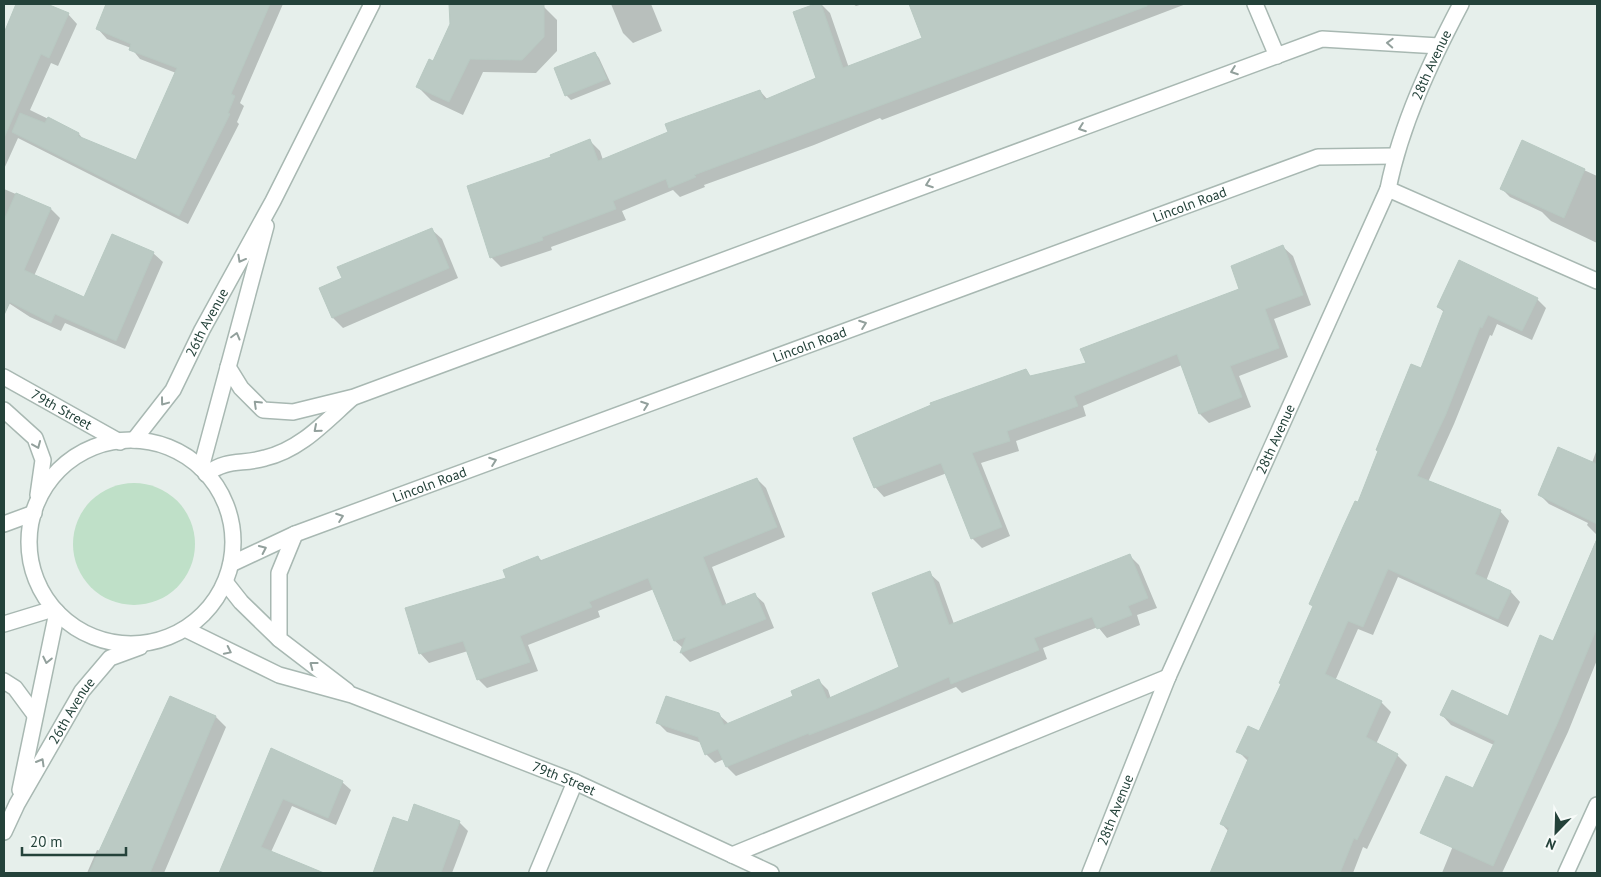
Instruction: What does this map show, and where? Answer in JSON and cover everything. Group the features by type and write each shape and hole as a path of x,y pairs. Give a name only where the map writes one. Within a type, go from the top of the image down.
{"street":[{"name":"26th Avenue","path":"127,441 173,390 202,330 273,201 372,4"},
{"path":"1255,4 1277,56"},
{"name":"28th Avenue","path":"1090,873 1168,677 1388,189 1394,156 1439,46 1462,4"},
{"path":"228,367 241,388 263,410 293,412 354,397 1322,39 1439,46"},
{"name":"Lincoln Road","path":"231,564 295,534 1318,157 1394,156"},
{"path":"1388,189 1597,281"},
{"name":"26th Avenue","path":"204,471 228,367 273,201"},
{"name":"79th Street","path":"4,377 127,441"},
{"path":"204,471 219,465 266,458 302,442 354,397"},
{"path":"4,410 35,438 43,460 36,507"},
{"path":"127,441 158,444 181,453 204,471 217,487 228,510 233,534 231,564 226,582 214,604 196,622 175,635 151,643 126,645 101,640 78,630 55,611 42,594 33,572 29,547 30,523 50,480 67,462 87,450 110,442 127,441"},
{"path":"4,524 36,507"},
{"path":"279,639 279,572 295,534"},
{"name":"79th Street","path":"226,582 241,602 279,639 352,694"},
{"name":"26th Avenue","path":"17,804 55,611"},
{"path":"4,624 55,611"},
{"name":"79th Street","path":"185,629 279,675 352,694 575,782 771,873"},
{"name":"26th Avenue","path":"4,832 17,804 82,691 110,658 151,643"},
{"path":"732,855 1168,677"},
{"path":"4,681 16,688 36,715"},
{"path":"537,873 575,782"},
{"path":"1566,873 1597,805"}],"green space":[{"path":"134,483 157,487 177,501 191,521 195,544 191,567 177,587 157,601 134,605 111,601 91,587 77,567 73,544 77,521 91,501 111,487"}],"building":[{"path":"16,4 47,4 69,13 49,58 41,54 4,138 4,33"},
{"path":"106,4 270,4 231,94 235,96 228,113 230,114 179,216 12,132 20,113 45,123 48,117 79,133 78,136 136,160 177,68 129,50 131,44 96,29"},
{"path":"449,4 544,4 544,37 522,60 470,59 449,102 416,87 429,59 433,61 450,24"},
{"path":"815,4 821,4 843,68 922,38 909,4 1147,4 1147,6 694,175 696,177 669,188 666,179 613,201 616,209 542,237 543,240 490,258 467,186 551,157 550,155 590,139 598,161 668,132 665,124 760,90 764,100 816,78 793,12"},
{"path":"595,52 607,79 565,96 554,68"},
{"path":"1522,140 1585,169 1564,218 1500,189"},
{"path":"16,193 51,208 24,270 84,297 112,234 154,252 116,341 55,314 51,323 10,302 4,315 4,220"},
{"path":"432,228 449,268 332,318 319,288 342,278 337,267"},
{"path":"1283,245 1303,295 1265,309 1279,348 1230,366 1242,397 1199,414 1177,354 1074,396 1078,406 1007,431 1010,441 972,453 1002,527 971,539 941,463 874,488 853,438 931,405 930,403 1026,369 1030,376 1086,363 1080,349 1239,289 1231,266"},
{"path":"1459,260 1538,298 1522,331 1488,315 1482,328 1480,327 1446,414 1417,476 1501,510 1475,574 1511,591 1498,619 1388,569 1363,627 1348,621 1325,674 1382,701 1366,737 1398,754 1357,840 1354,838 1340,873 1210,873 1229,828 1220,824 1249,757 1236,752 1248,726 1259,731 1281,684 1279,683 1313,606 1309,604 1355,501 1358,502 1378,451 1376,450 1411,364 1421,368 1444,310 1437,307"},
{"path":"1558,447 1597,464 1597,524 1538,495"},
{"path":"757,478 777,527 703,557 722,606 755,593 766,619 680,653 686,637 674,641 648,578 589,602 592,607 520,636 530,662 477,680 463,641 419,654 405,608 506,578 503,570 538,556 540,561"},
{"path":"1597,539 1597,628 1558,722 1493,866 1420,833 1446,776 1473,788 1495,741 1440,715 1452,690 1508,716 1540,635 1553,641"},
{"path":"1130,554 1148,598 1128,606 1132,615 1097,629 1092,617 1034,638 1039,650 951,684 949,677 876,709 809,735 809,733 726,767 718,749 705,755 698,737 656,723 666,696 719,713 724,725 793,696 791,691 819,679 827,699 899,667 872,593 930,571 949,625"},
{"path":"170,696 216,716 150,873 89,873"},
{"path":"271,748 343,781 328,818 283,799 261,847 324,873 219,873"},
{"path":"414,804 460,821 441,873 373,873 393,817 408,822"}]}
